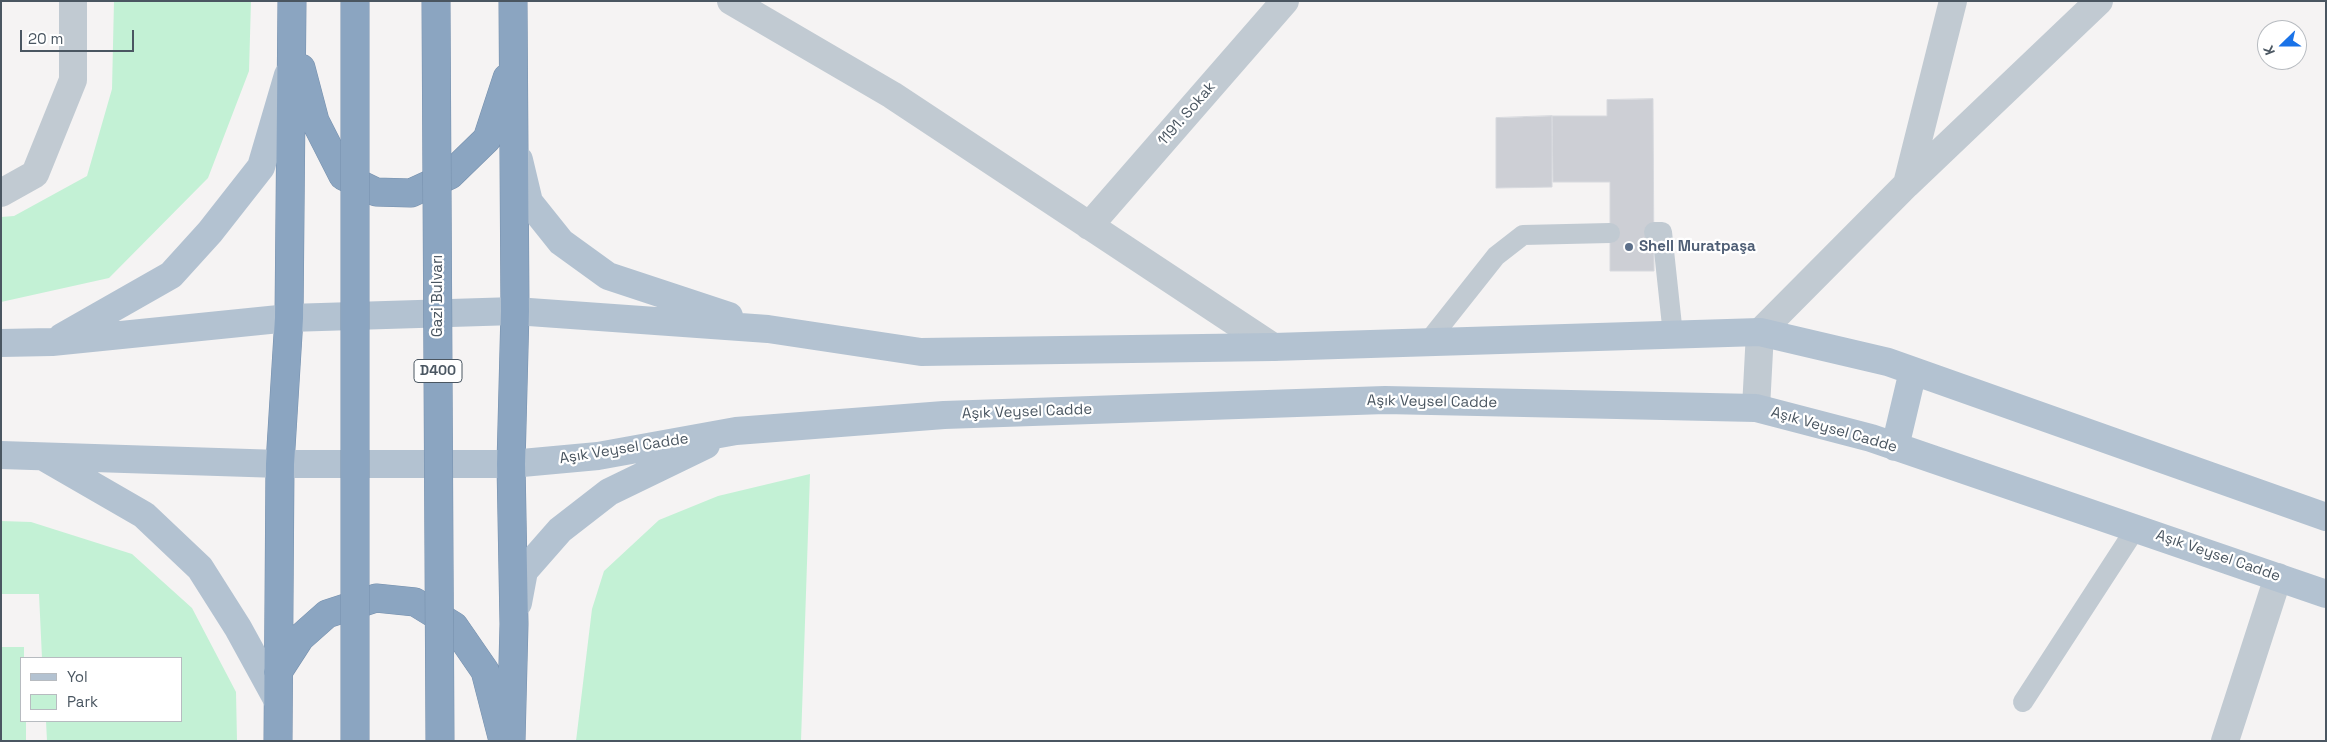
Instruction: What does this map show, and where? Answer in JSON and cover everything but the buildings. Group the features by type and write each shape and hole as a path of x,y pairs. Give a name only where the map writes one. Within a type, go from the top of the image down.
{"highway":[{"path":"278,741 280,464 289,318 292,1"},
{"path":"355,1 355,741"},
{"name":"Gazi Bulvarı","path":"436,1 440,741"},
{"path":"511,741 514,624 511,464 515,311 513,1"},
{"path":"292,30 315,121 343,176 376,192 411,193 450,175 487,139 514,56"},
{"path":"278,672 300,638 327,614 376,598 414,602 454,626 485,671 503,741"}],"main road":[{"path":"52,342 171,275 210,232 261,167 292,62"},
{"path":"515,145 529,202 561,242 608,276 768,329"},
{"path":"1,343 52,342 289,318 515,311 768,329 921,352 1273,347 1760,332 1888,362 1913,370 2326,517"},
{"path":"1895,447 1913,370"},
{"name":"Aşık Veysel Cadde","path":"1,455 280,464 511,464 598,456 736,431 944,415 1385,400 1756,408 1871,438 2326,594"},
{"path":"514,624 524,571 560,530 609,492 736,431"},
{"path":"44,456 144,515 200,568 238,628 278,700"}],"street":[{"path":"1,193 35,174 73,80 73,1"},
{"path":"731,1 892,95 1273,347"},
{"name":"1191. Sokak","path":"1089,226 1285,1"},
{"path":"1907,184 1953,1"},
{"path":"1756,408 1760,332 1907,184 2098,1"},
{"path":"2225,741 2278,577"}],"lane":[{"path":"1654,232 1662,232 1673,335"},
{"path":"1427,342 1496,256 1523,235 1610,233"},
{"path":"2023,702 2136,528"}],"green space":[{"path":"114,1 251,1 249,71 208,178 109,278 1,302 1,217 14,216 87,176 112,89"},
{"path":"810,474 801,741 576,741 592,609 604,571 659,520 718,496"},
{"path":"1,521 31,522 132,554 192,608 236,692 237,741 47,741 46,722 182,722 182,657 42,657 39,594 1,594"},
{"path":"1,647 24,647 24,657 20,657 20,722 26,722 26,741 1,741"}],"place":[{"name":"Shell Muratpaşa","path":"1629,247"}]}
